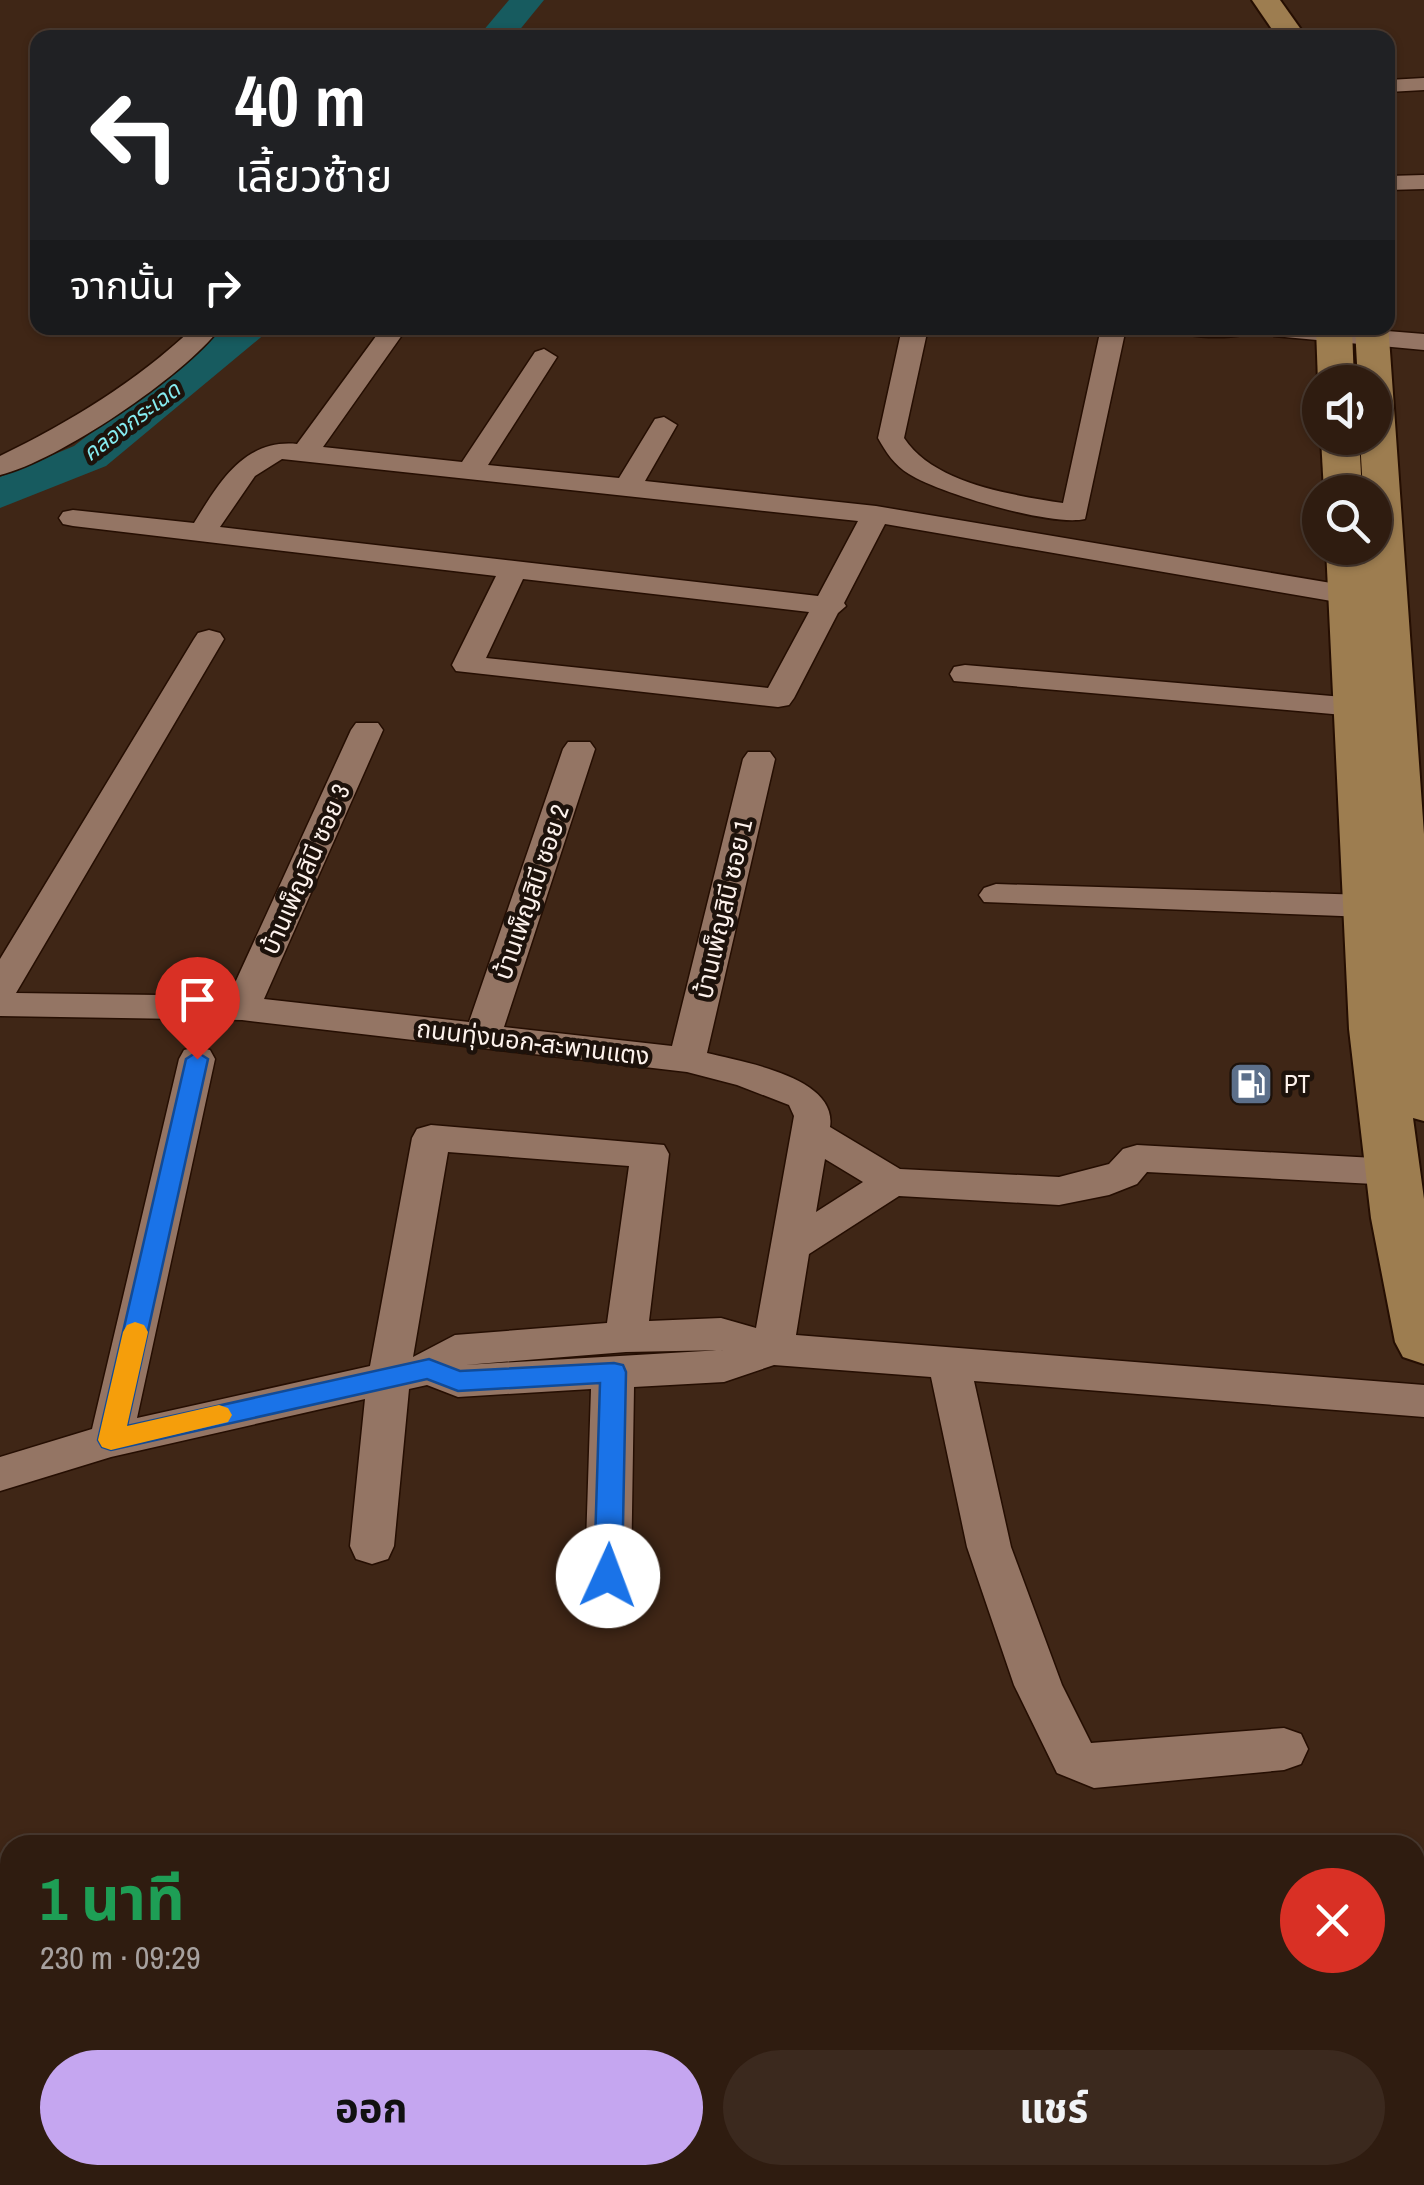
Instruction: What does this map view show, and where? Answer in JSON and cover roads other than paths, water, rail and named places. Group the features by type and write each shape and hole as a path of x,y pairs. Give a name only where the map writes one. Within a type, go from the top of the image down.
{"street":[{"path":"1395,86 1424,84"},
{"path":"1395,182 1424,182"},
{"path":"0,467 53,441 139,389 199,335"},
{"path":"305,453 389,335"},
{"path":"913,335 891,438 904,458 934,477 1038,509 1075,513 1113,335"},
{"path":"1342,365 1353,335"},
{"path":"1354,335 1414,871 1424,1103"},
{"path":"1379,335 1424,342"},
{"path":"470,471 544,358"},
{"path":"627,488 664,425"},
{"path":"202,533 257,458 268,452 305,453 876,514 1348,571 1375,1028 1393,1172 1424,1342"},
{"path":"514,570 466,664 778,698 876,514"},
{"path":"73,518 830,606"},
{"path":"0,990 209,638"},
{"path":"965,674 1355,707"},
{"name":"บ้านเพ็ญสินี ซอย 3","path":"242,1008 367,730"},
{"name":"บ้านเพ็ญสินี ซอย 2","path":"484,1036 580,749"},
{"name":"บ้านเพ็ญสินี ซอย 1","path":"687,1060 759,758"},
{"path":"996,895 1367,906"},
{"name":"ถนนทุ่งนอก-สะพานแตง","path":"0,1004 242,1008 687,1060 748,1075 803,1097 813,1116 810,1132"},
{"path":"111,1440 197,1059"},
{"path":"773,1349 810,1132 892,1182 1059,1191 1095,1185 1122,1174 1136,1158 1393,1172"},
{"path":"372,1546 409,1372 431,1138 650,1154 620,1355 608,1576"},
{"path":"791,1247 892,1182"},
{"path":"0,1474 111,1440 409,1372 458,1381 620,1355 724,1366 773,1349 1424,1401"},
{"path":"948,1362 989,1547 1038,1686 1074,1758 1094,1768 1284,1749"}],"waterway":[{"name":"คลองกระเฉด","path":"501,30 527,0"},
{"name":"คลองกระเฉด","path":"0,494 90,456 242,335"}],"place":[{"name":"PT","path":"1251,1084"}]}
